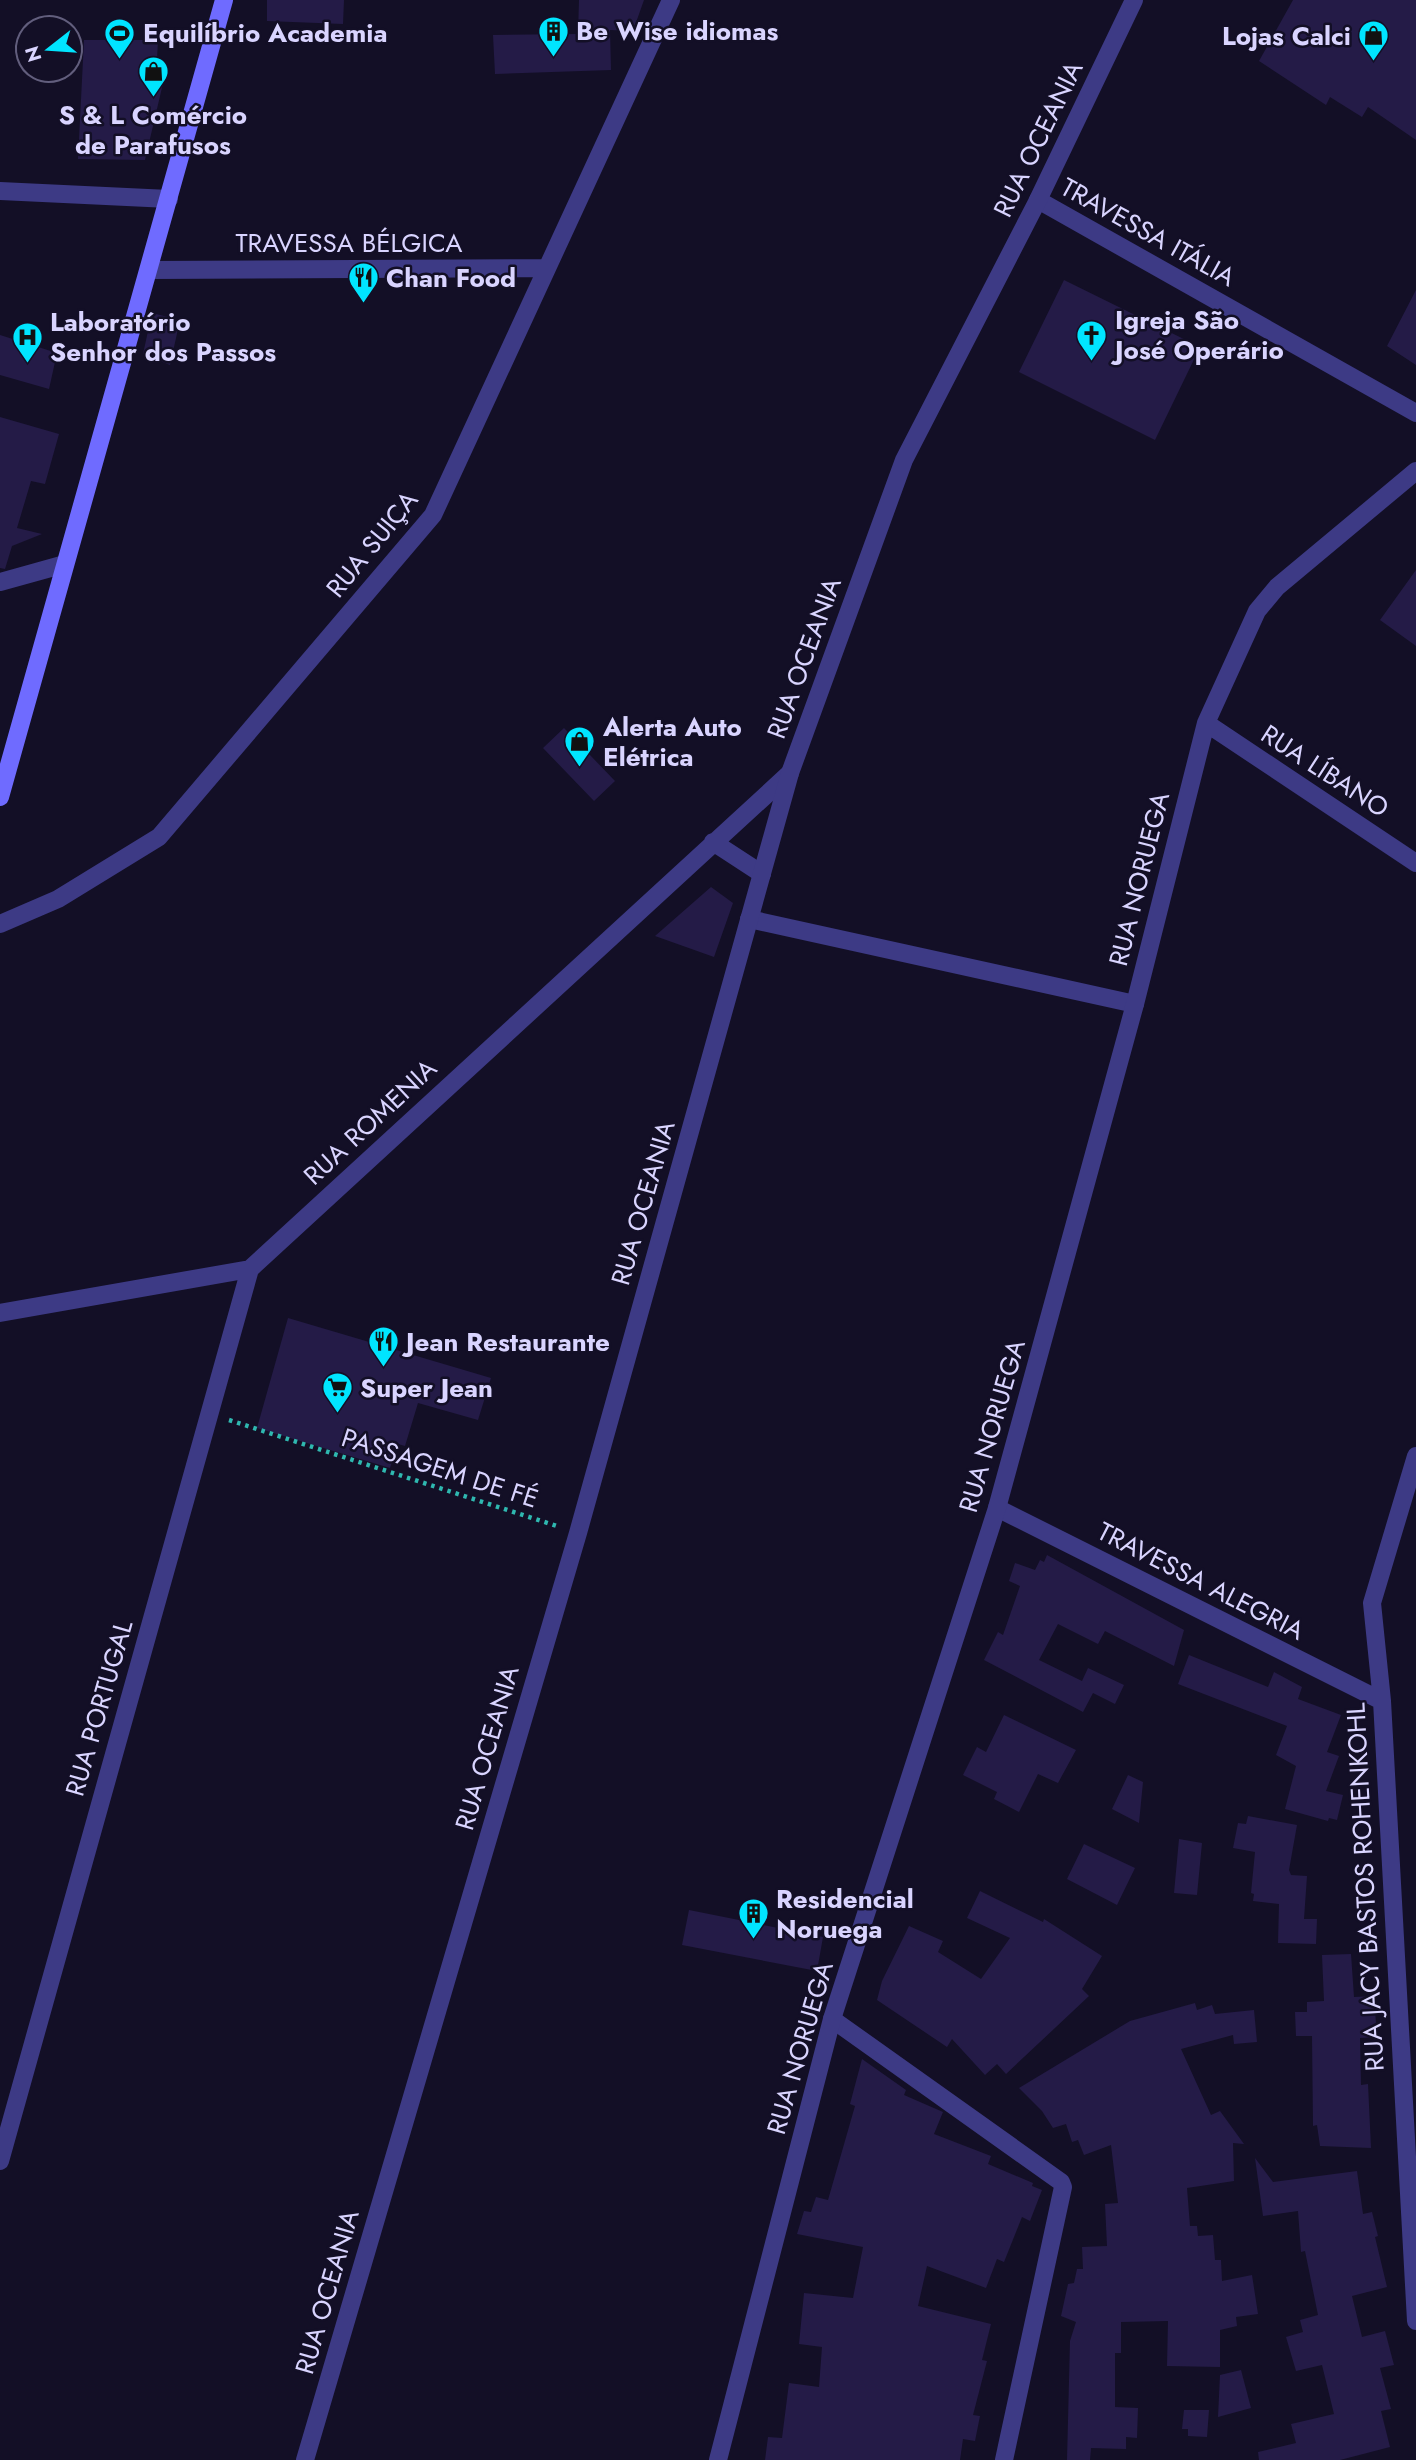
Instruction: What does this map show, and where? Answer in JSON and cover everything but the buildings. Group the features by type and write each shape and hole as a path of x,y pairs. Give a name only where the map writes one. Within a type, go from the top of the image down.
{"main road":[{"path":"0,797 225,0"}],"street":[{"name":"RUA SUIÇA","path":"0,924 58,900 159,837 433,515 671,0"},
{"name":"RUA OCEANIA","path":"305,2460 578,1533 790,774 904,460 1038,200 1134,0"},
{"path":"0,191 169,199"},
{"name":"TRAVESSA ITÁLIA","path":"1038,200 1416,413"},
{"name":"TRAVESSA BÉLGICA","path":"150,270 547,268"},
{"name":"RUA NORUEGA","path":"718,2460 832,2019 997,1508 1135,1004 1206,723 1257,611 1277,587 1416,471"},
{"path":"0,582 65,564"},
{"name":"RUA LÍBANO","path":"1206,723 1416,863"},
{"name":"RUA ROMENIA","path":"250,1269 790,774"},
{"path":"713,842 762,874"},
{"path":"749,919 1135,1004"},
{"path":"0,1313 250,1269"},
{"name":"RUA PORTUGAL","path":"0,2161 250,1269"},
{"name":"RUA JACY BASTOS ROHENKOHL","path":"1416,1456 1372,1603 1382,1701 1410,2137 1416,2321"},
{"name":"TRAVESSA ALEGRIA","path":"997,1508 1382,1701"},
{"path":"832,2019 1061,2182 1063,2187 1004,2460"}],"path":[{"name":"PASSAGEM DE FÉ","path":"209,1414 578,1533"}],"place":[{"name":"Be Wise idiomas","path":"553,58"},
{"name":"Equilíbrio Academia","path":"120,60"},
{"name":"Lojas Calci","path":"1374,63"},
{"name":"S & L Comércio de Parafusos","path":"153,99"},
{"name":"Chan Food","path":"363,305"},
{"name":"Igreja São José Operário","path":"1092,362"},
{"name":"Laboratório Senhor dos Passos","path":"27,364"},
{"name":"Alerta Auto Elétrica","path":"580,769"},
{"name":"Jean Restaurante","path":"383,1369"},
{"name":"Super Jean","path":"337,1415"},
{"name":"Residencial Noruega","path":"753,1941"}]}
